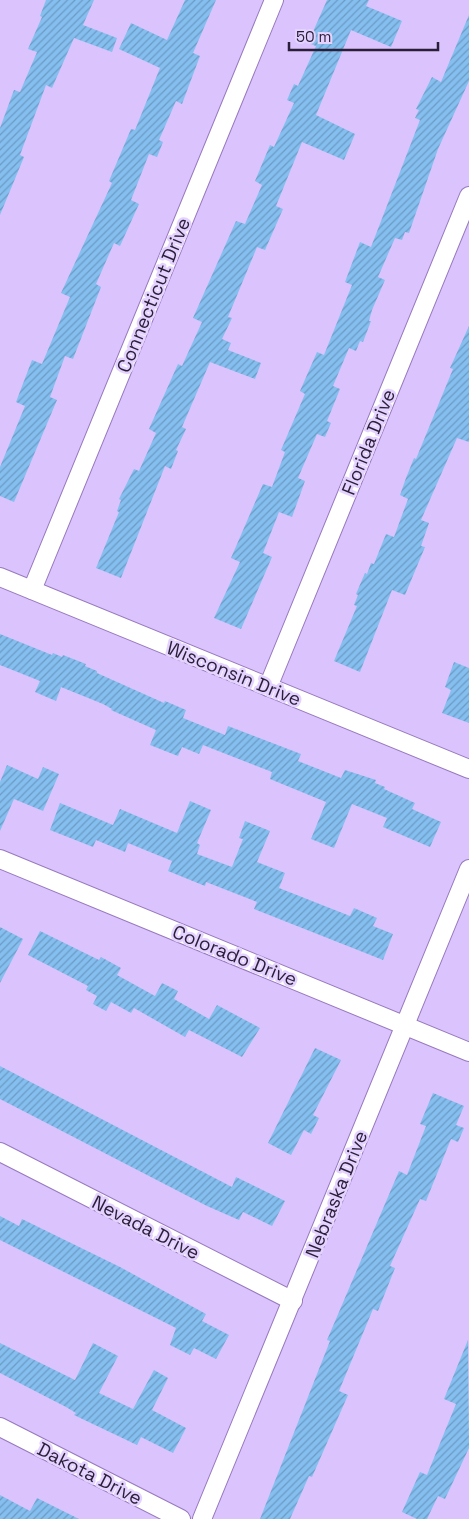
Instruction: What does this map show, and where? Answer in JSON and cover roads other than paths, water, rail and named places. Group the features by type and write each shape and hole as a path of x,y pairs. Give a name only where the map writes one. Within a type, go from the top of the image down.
{"street":[{"name":"Connecticut Drive","path":"32,590 274,0"},
{"name":"Florida Drive","path":"268,687 469,196"},
{"name":"Wisconsin Drive","path":"0,578 469,769"},
{"name":"Colorado Drive","path":"0,859 469,1052"},
{"name":"Nebraska Drive","path":"202,1519 469,869"},
{"name":"Nevada Drive","path":"0,1152 293,1301"},
{"name":"Dakota Drive","path":"0,1427 181,1519"}]}
